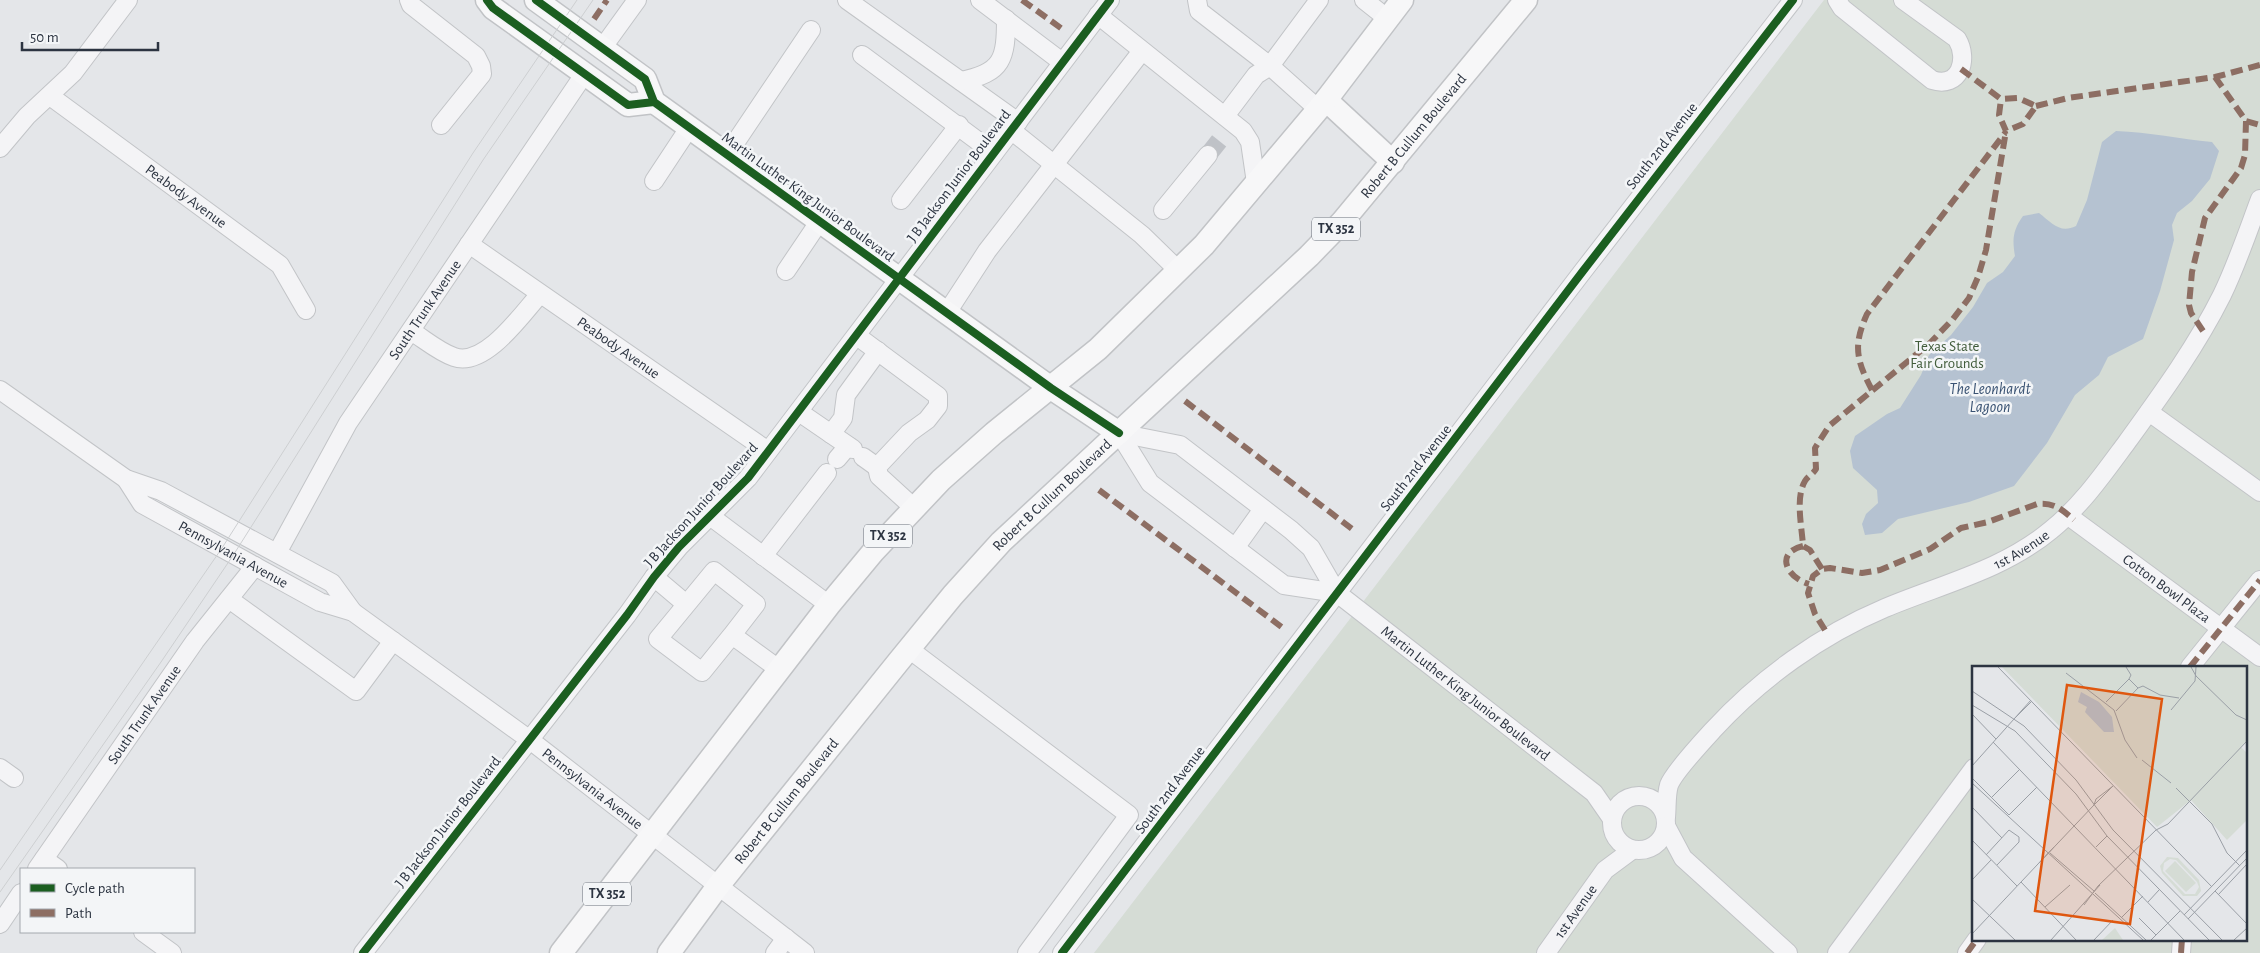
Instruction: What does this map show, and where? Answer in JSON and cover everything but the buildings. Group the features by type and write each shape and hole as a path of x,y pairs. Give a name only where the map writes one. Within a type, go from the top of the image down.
{"main road":[{"path":"487,0 493,8 628,104 654,102"},
{"name":"Martin Luther King Junior Boulevard","path":"536,0 603,47 645,80 654,102 689,128 1050,388 1119,433"},
{"name":"TX 352","path":"561,953 654,836 829,605 873,552 941,480 994,433 1098,349 1204,245 1322,105 1402,0"},
{"name":"Robert B Cullum Boulevard","path":"669,953 718,886 909,650 1001,542 1309,256 1342,222 1526,0"},
{"path":"1322,105 1393,162"}],"street":[{"path":"0,148 26,116 73,73 128,0"},
{"path":"409,0 411,4 476,56 481,66 482,74 441,125"},
{"path":"603,47 637,0"},
{"path":"847,0 961,81 1014,126 1053,164 1142,235 1178,271"},
{"path":"980,0 1062,62"},
{"name":"J B Jackson Junior Boulevard","path":"363,953 679,546 748,478 1110,0"},
{"path":"1197,0 1199,11 1322,105"},
{"path":"1231,126 1256,75 1270,66 1319,0"},
{"path":"1364,0 1388,19"},
{"name":"South 2nd Avenue","path":"1062,953 1793,0"},
{"path":"1837,0 1842,8 1932,80 1940,82 1955,76 1961,69 1964,59 1963,49 1957,39 1903,0"},
{"path":"1098,15 1250,142 1256,183"},
{"path":"961,81 981,78 1000,63 1006,46 1006,19"},
{"path":"727,155 811,30"},
{"path":"946,314 988,251 1053,164 1142,51"},
{"path":"862,56 959,125 994,153"},
{"name":"South Trunk Avenue","path":"277,553 348,423 585,73"},
{"name":"Peabody Avenue","path":"50,96 280,266 306,310"},
{"path":"901,200 959,125"},
{"path":"654,181 689,128"},
{"path":"1164,210 1208,155"},
{"name":"1st Avenue","path":"1669,784 1721,721 1762,683 1803,654 1829,637 1874,614 1990,568 2037,541 2068,515 2088,494 2149,412 2203,331 2223,293 2240,254 2260,199"},
{"path":"786,271 819,222"},
{"name":"Peabody Avenue","path":"469,244 768,452"},
{"path":"411,331 455,358 472,357 496,344 540,294"},
{"path":"763,556 851,459 909,433 927,420 938,406 938,396 857,336"},
{"path":"831,434 843,418 846,395 878,351"},
{"name":"Pennsylvania Avenue","path":"0,390 126,479 161,491 332,583 353,612 530,740 805,953"},
{"path":"799,412 831,434 851,459 879,476 914,508"},
{"path":"2149,412 2260,492"},
{"name":"Martin Luther King Junior Boulevard","path":"1119,433 1150,483 1284,585 1337,593"},
{"name":"Martin Luther King Junior Boulevard","path":"1119,433 1180,445 1311,548 1337,593 1594,793"},
{"name":"Pennsylvania Avenue","path":"126,479 142,504 320,602 353,612"},
{"path":"1235,548 1263,509"},
{"path":"710,516 829,605"},
{"name":"Cotton Bowl Plaza","path":"2074,520 2260,657"},
{"name":"South Trunk Avenue","path":"46,866 194,641 255,566"},
{"path":"714,571 756,604 732,635 702,672 658,639 714,571"},
{"path":"654,577 686,604"},
{"path":"2191,666 2260,580"},
{"path":"230,599 356,691 393,641"},
{"path":"732,635 780,670"},
{"path":"909,650 1130,815 1027,953"},
{"path":"1837,953 1972,771"},
{"path":"1594,793 1613,825 1617,839 1632,850 1642,850 1658,843 1666,821 1669,784 1635,796 1617,807 1613,825"},
{"path":"1594,793 1635,796 1656,801 1662,808 1683,858 1780,951"},
{"name":"1st Avenue","path":"1605,870 1613,825"},
{"path":"1650,848 1683,858"},
{"name":"1st Avenue","path":"1546,953 1605,870 1632,850"},
{"path":"0,924 20,894"},
{"path":"144,933 172,953"},
{"path":"776,953 786,938"},
{"path":"1967,953 1977,940"},
{"path":"2181,953 2182,940"}],"green space":[{"name":"Texas State Fair Grounds","path":"1824,0 2260,0 2260,953 1094,953"}],"water":[{"name":"The Leonhardt Lagoon","path":"2116,131 2212,142 2219,151 2210,179 2192,201 2177,213 2172,225 2174,240 2160,291 2143,339 2108,357 2099,375 2075,395 2047,443 2014,486 1969,502 1898,519 1882,533 1865,535 1862,524 1866,514 1878,503 1877,490 1853,468 1850,451 1855,436 1887,414 1900,408 1921,375 1929,355 1951,335 1973,307 1987,283 2003,272 2015,256 2014,235 2023,216 2039,213 2052,224 2061,228 2065,229 2076,226 2087,200 2102,142"}],"tunnel":[{"path":"1208,155 1223,136"}],"tram line":[{"path":"0,870 222,548 473,153 577,0"},
{"path":"0,892 234,554 483,160 593,0"}],"marked path":[{"path":"594,19 607,0"},
{"path":"1022,0 1065,31"},
{"path":"2036,106 2068,98 2215,77 2260,65"},
{"path":"1961,69 2001,99 2018,98 2036,106 2023,124 2006,131 1999,115 2001,99"},
{"path":"2215,77 2246,121 2260,125"},
{"path":"2203,331 2191,313 2189,305 2192,272 2205,218 2241,168 2245,155 2246,121"},
{"path":"1822,569 1810,550 1803,546 1800,513 1802,488 1806,479 1816,469 1815,448 1829,426 1929,344 1953,319 1969,298 1986,250 2006,131"},
{"path":"1872,390 1862,370 1858,352 1860,335 1867,314 2005,133"},
{"path":"1185,401 1356,532"},
{"path":"1099,490 1283,628"},
{"path":"1825,630 1815,614 1808,593 1813,576 1822,569 1830,568 1862,573 1880,570 1930,549 1961,528 1988,522 2037,504 2048,504 2057,507 2074,520"},
{"path":"1803,546 1794,549 1786,560 1790,571 1795,577 1809,584"},
{"path":"2191,666 2260,580"},
{"path":"1967,953 1976,940"},
{"path":"2181,953 2182,940"}],"cycle path":[{"path":"487,0 493,8 628,105 654,102"},
{"path":"536,0 645,79 654,102 1051,388 1119,433"},
{"path":"363,953 627,615 654,577 679,547 748,478 1110,0"},
{"path":"1062,953 1583,271 1793,0"}]}
